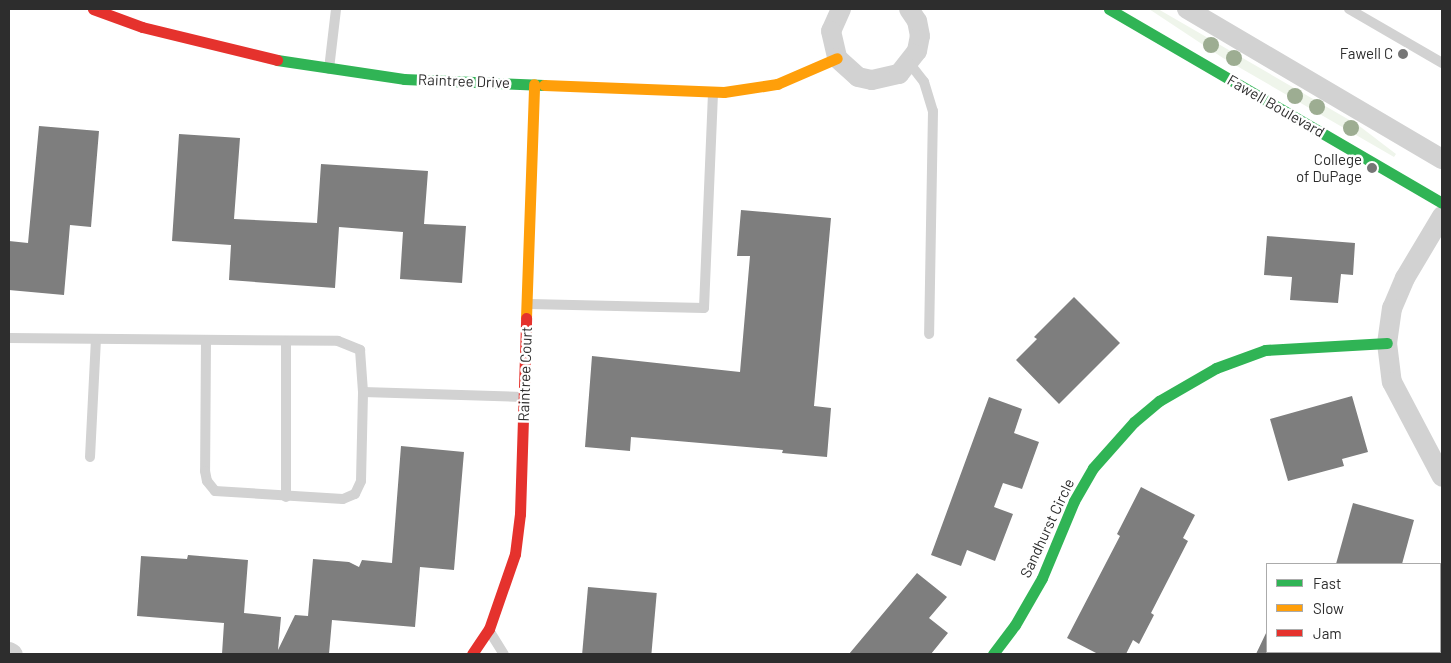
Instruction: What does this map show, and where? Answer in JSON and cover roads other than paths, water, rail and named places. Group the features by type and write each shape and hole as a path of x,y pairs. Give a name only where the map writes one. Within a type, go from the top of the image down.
{"street":[{"name":"Raintree Drive","path":"93,9 196,43 329,70 404,79 713,92 777,84 837,58"},
{"path":"841,9 831,31 837,58 858,77 872,80 899,74 910,64 918,51 920,36 917,21 910,9"},
{"name":"Fawell Boulevard","path":"1109,9 1442,203"},
{"path":"1187,9 1442,159"},
{"name":"Raintree Court","path":"472,654 488,629 515,554 520,514 534,84"},
{"path":"1440,467 1392,382 1387,343 1392,308 1402,285 1442,216"},
{"name":"Sandhurst Circle","path":"993,654 1015,625 1042,578 1074,501 1093,468 1134,422 1159,401 1216,368 1265,350 1316,344 1387,343"},
{"path":"9,652 13,654"}],"lane":[{"path":"329,70 336,9"},
{"path":"1349,9 1442,63"},
{"path":"910,64 924,82 933,110 929,334"},
{"path":"527,304 704,308 713,92"},
{"path":"9,338 338,341 354,345 360,350 363,360 360,488 343,499 224,494 215,491 207,481 206,340"},
{"path":"90,456 96,338"},
{"path":"286,341 286,497"},
{"path":"363,392 524,397"},
{"path":"488,629 504,654"}],"place":[{"name":"Fawell C","path":"1403,54"},
{"name":"College of DuPage","path":"1372,168"}]}
